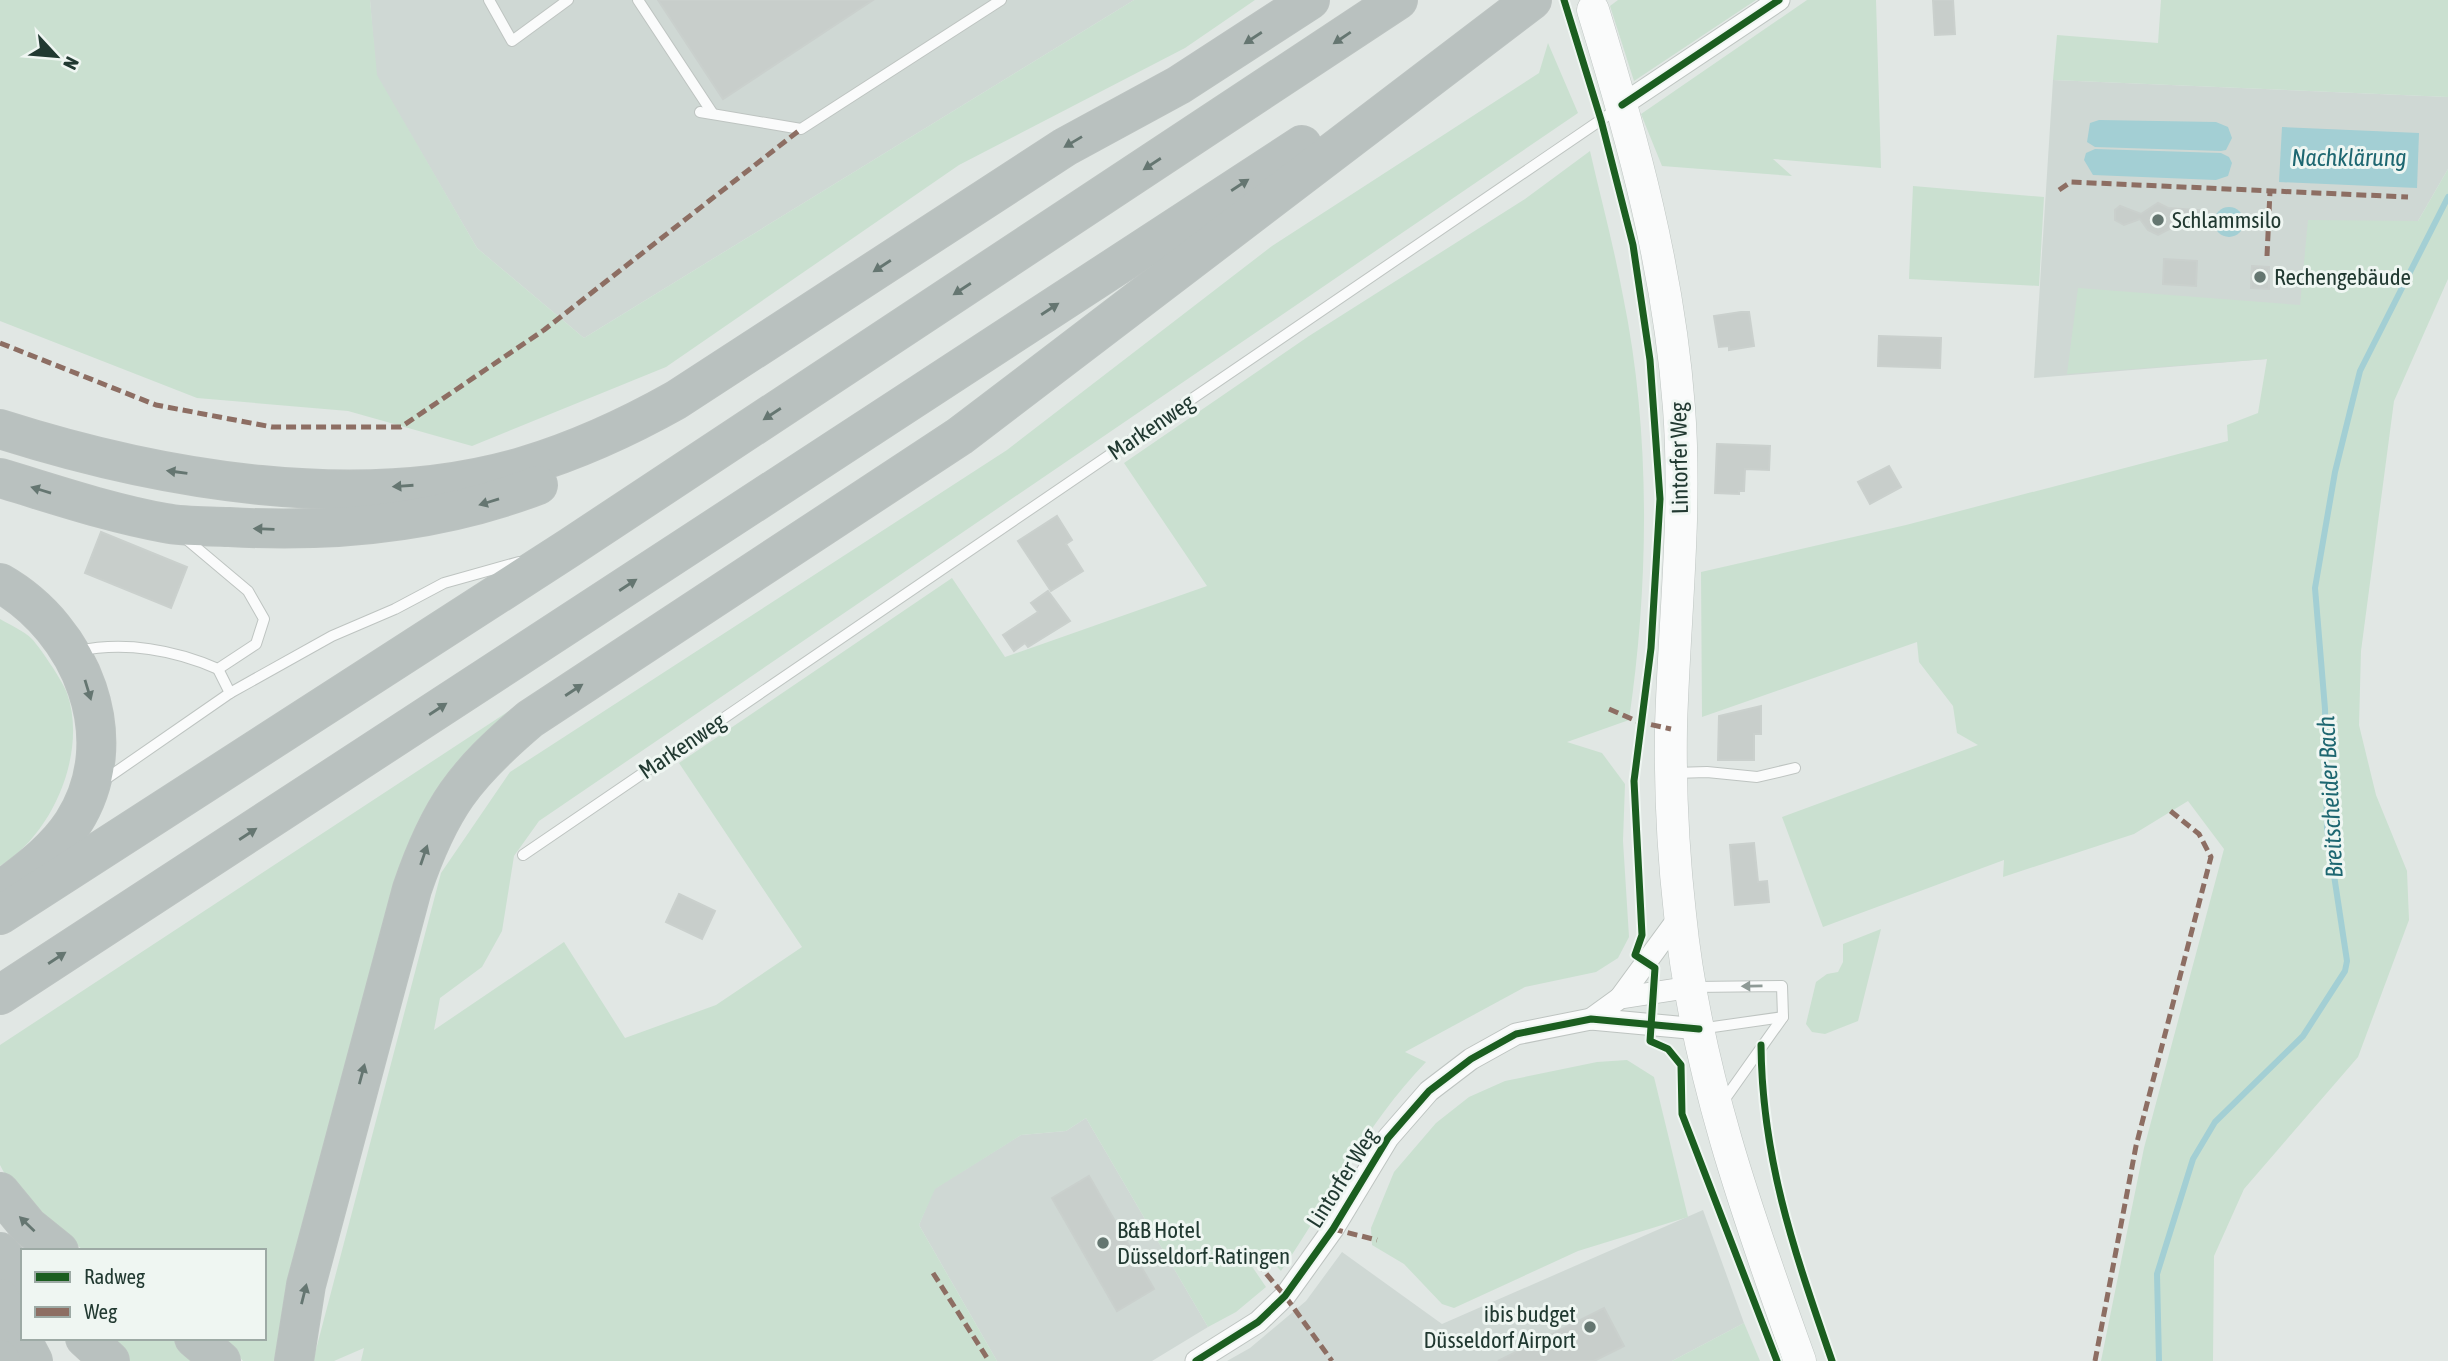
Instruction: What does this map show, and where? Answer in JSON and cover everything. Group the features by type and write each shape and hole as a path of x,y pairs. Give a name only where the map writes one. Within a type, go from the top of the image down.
{"highway":[{"path":"0,429 58,447 154,469 278,485 373,488 451,481 522,467 617,431 676,400 1065,147 1179,85 1310,0"},
{"path":"0,915 569,548 1398,0"},
{"path":"0,995 1525,0"},
{"path":"294,1361 304,1296 411,889 428,842 450,801 485,758 530,719 960,436 1532,0"},
{"path":"0,478 166,523 328,529 391,523 465,509 547,481 614,451 676,400"},
{"path":"0,583 38,610 72,653 87,683 94,716 95,751 88,791 64,836 36,864 0,891"},
{"path":"0,1192 28,1226 57,1249"},
{"path":"0,1252 21,1276"},
{"path":"0,1298 21,1338"},
{"path":"22,1340 33,1361"},
{"path":"87,1340 110,1361"},
{"path":"196,1340 221,1361"}],"main road":[{"name":"Lintorfer Weg","path":"1593,9 1654,226 1680,410 1681,508 1672,773 1680,916 1690,987 1740,1185 1800,1361"}],"street":[{"name":"Markenweg","path":"1622,105 1779,0"},
{"name":"Lintorfer Weg","path":"1591,1019 1620,998 1680,916"},
{"name":"Lintorfer Weg","path":"1620,998 1690,987"},
{"name":"Lintorfer Weg","path":"1196,1361 1258,1322 1285,1296 1333,1229 1388,1138 1429,1091 1471,1059 1516,1034 1591,1019 1699,1028"}],"lane":[{"path":"489,0 512,41 568,0"},
{"path":"638,0 713,114"},
{"path":"701,112 801,129 1001,0"},
{"name":"Markenweg","path":"523,855 1622,105"},
{"path":"166,523 248,591 264,619 256,644 218,669"},
{"path":"88,791 230,693 332,636 395,609 444,583 569,548"},
{"path":"72,653 100,648 158,650 184,654 218,669 230,693"},
{"path":"1672,773 1707,772 1757,777 1795,768"},
{"path":"1690,987 1782,985 1783,1017 1719,1109"},
{"path":"1699,1028 1783,1017"}],"shaded area":[{"path":"370,0 1134,0 584,338 477,248 376,75"},
{"path":"2053,80 2448,97 2448,169 2418,221 2267,359 2034,378"},
{"path":"1086,1118 1208,1327 1152,1361 997,1361 919,1225 934,1189 1021,1135 1066,1131"},
{"path":"1703,1210 1744,1323 1672,1361 1227,1361 1250,1348 1306,1301 1342,1252 1442,1324"}],"green space":[{"path":"0,0 370,0 377,75 477,248 584,338 1134,0 1255,0 1185,48 959,165 666,367 472,446 348,411 197,398 0,321"},
{"path":"1618,0 1756,0 1634,81 1610,6"},
{"path":"1807,0 1876,0 1881,168 1773,159 1792,176 1662,166 1641,114"},
{"path":"2161,0 2448,0 2448,97 2053,80 2057,35 2158,43"},
{"path":"1548,43 1578,113 539,821 514,856 502,931 482,967 440,998 434,1030 564,942 625,1038 716,1005 802,947 679,763 952,578 1005,657 1207,586 1124,463 1309,336 1525,199 1590,151 1616,259 1639,400 1644,508 1643,562 1636,668 1629,720 1567,742 1602,753 1625,784 1623,841 1629,937 1618,958 1596,972 1525,987 1405,1052 1426,1062 1384,1111 1281,1271 1261,1250 1249,1262 1266,1287 1236,1312 1208,1327 1086,1118 1066,1131 1021,1135 935,1189 919,1225 997,1361 361,1361 364,1348 334,1361 313,1361 441,873 510,772 1007,450 1272,246 1539,73"},
{"path":"2448,169 2448,279 2394,401 2361,651 2359,725 2376,795 2407,871 2409,920 2358,1057 2244,1189 2214,1256 2213,1361 2101,1361 2144,1148 2224,849 2188,801 2134,834 2003,877 2004,860 1823,927 1782,817 1978,745 1957,733 1953,706 1919,662 1917,642 1702,717 1701,572 1906,525 2228,441 2227,425 2258,413 2267,359 2067,374 2078,288 2300,305 2308,220 2418,221"},
{"path":"1913,186 2044,197 2039,286 1909,279"},
{"path":"996,387 456,779 281,1361 243,1361 224,1340 266,1340 266,1249 82,1249 55,1230 8,1180 0,1165 0,1045 864,478"},
{"path":"0,619 32,639 61,680 72,716 73,741 69,766 50,813 19,852 0,866"},
{"path":"1881,929 1858,1021 1825,1034 1812,1032 1806,1024 1816,982 1827,974 1838,972 1843,962 1843,944"},
{"path":"1627,1060 1654,1077 1688,1217 1578,1251 1454,1308 1442,1304 1404,1264 1372,1245 1371,1228 1394,1172 1436,1123 1469,1097 1505,1081 1597,1062"},
{"path":"1744,1323 1760,1361 1672,1361"},
{"path":"105,1340 175,1340 201,1361 128,1361"}],"water":[{"path":"2099,120 2216,122 2228,127 2232,138 2226,150 2221,151 2095,147 2087,142 2090,123"},
{"name":"Nachklärung","path":"2282,127 2419,133 2417,188 2279,182"},
{"path":"2095,149 2221,153 2229,157 2232,163 2228,176 2216,180 2093,175 2084,160 2086,153"},
{"path":"2229,207 2235,208 2243,216 2243,228 2235,236 2229,237 2223,236 2215,228 2214,222 2215,216 2223,208"}],"building":[{"path":"658,0 873,0 723,99"},
{"path":"1933,0 1953,0 1955,34 1935,35"},
{"path":"2158,203 2168,208 2209,211 2208,228 2175,226 2158,235 2148,230 2140,219 2124,225 2115,220 2115,210 2120,206 2141,214"},
{"path":"2164,259 2197,261 2196,286 2163,284"},
{"name":"Rechengebäude","path":"2252,266 2269,267 2269,289 2251,288"},
{"path":"1749,312 1754,346 1729,350 1729,346 1719,347 1714,316"},
{"path":"1879,336 1941,338 1940,368 1878,366"},
{"path":"1717,444 1770,446 1769,470 1745,469 1744,491 1739,491 1739,494 1715,493"},
{"path":"1889,466 1901,487 1870,504 1858,482"},
{"path":"1057,516 1072,540 1066,544 1083,571 1051,591 1018,541"},
{"path":"101,532 187,567 171,608 85,573"},
{"path":"1048,591 1070,621 1028,647 1025,643 1014,651 1003,635 1038,612 1031,603"},
{"path":"1761,706 1761,734 1754,734 1754,760 1718,760 1719,716"},
{"path":"1754,843 1758,882 1767,881 1769,902 1735,905 1730,845"},
{"path":"679,894 715,911 702,939 666,922"},
{"name":"B&B Hotel Düsseldorf-Ratingen","path":"1089,1176 1154,1289 1117,1311 1052,1198"},
{"name":"ibis budget Düsseldorf Airport","path":"1604,1308 1624,1346 1594,1361 1498,1361"}],"waterway":[{"name":"Breitscheider Bach","path":"2159,1361 2157,1274 2193,1159 2215,1122 2303,1036 2345,971 2347,961 2327,829 2325,709 2315,588 2335,472 2360,371 2448,197"}],"marked path":[{"path":"0,343 156,405 272,427 401,427 544,330 801,129"},
{"path":"2059,190 2071,182 2408,197"},
{"path":"2267,256 2270,191"},
{"path":"1609,709 1639,722 1671,729"},
{"path":"2095,1361 2136,1146 2211,857 2199,834 2168,809"},
{"path":"1333,1229 1377,1240"},
{"path":"1247,1251 1285,1296 1332,1361"},
{"path":"933,1273 989,1361"}],"cycle path":[{"path":"1564,0 1601,120 1633,245 1650,360 1660,499 1651,648 1634,781 1642,935 1635,955 1655,968 1650,1041 1668,1049 1681,1065 1682,1114 1777,1361"},
{"path":"1622,105 1779,0"},
{"path":"1196,1361 1258,1322 1285,1296 1333,1229 1388,1138 1429,1091 1471,1059 1516,1034 1591,1019 1699,1029"},
{"path":"1761,1045 1767,1128 1774,1167 1805,1282 1832,1361"}],"place":[{"name":"Schlammsilo","path":"2158,220"},
{"name":"Rechengebäude","path":"2260,277"},
{"name":"B&B Hotel Düsseldorf-Ratingen","path":"1103,1243"},
{"name":"ibis budget Düsseldorf Airport","path":"1590,1327"}]}
